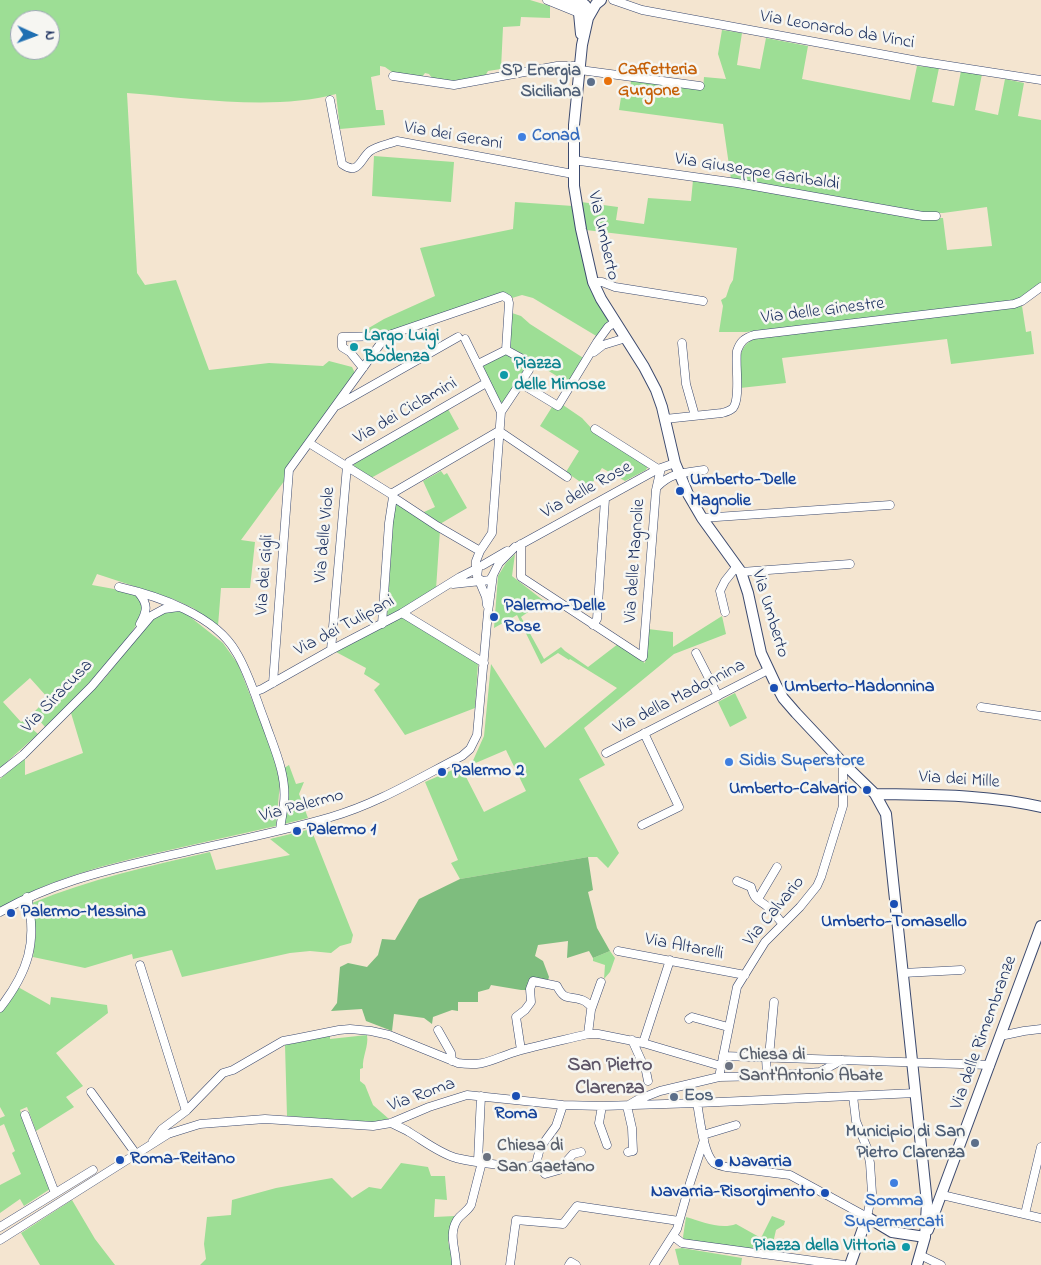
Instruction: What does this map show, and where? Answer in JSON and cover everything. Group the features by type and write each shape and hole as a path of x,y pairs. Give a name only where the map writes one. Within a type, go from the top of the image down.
{"main road":[{"name":"Via Umberto","path":"588,6 575,107 573,174 581,229 595,286 654,385 665,419 677,468 688,494 702,518 739,569 748,592 758,643 768,670 783,698 843,763 875,794 882,806 888,825 927,1202 925,1237 919,1260"},
{"name":"Via dei Mille","path":"875,794 999,800 1041,807"},
{"name":"Via delle Rimembranze","path":"925,1237 938,1206 947,1196 949,1175 1041,926"},
{"path":"927,1202 930,1206 938,1206"},
{"path":"850,1265 866,1217 892,1232 925,1237"}],"street":[{"path":"547,0 588,6"},
{"path":"552,0 588,6"},
{"name":"Via Leonardo da Vinci","path":"613,0 669,15 918,61 1041,80"},
{"path":"393,76 430,80 450,85 558,66 700,86"},
{"name":"Via dei Gerani","path":"330,100 342,164 347,168 359,166 371,151 397,140 573,174"},
{"name":"Via Giuseppe Garibaldi","path":"573,160 737,183 923,216 936,216"},
{"path":"595,286 615,287 703,301"},
{"name":"Via delle Ginestre","path":"665,419 722,413 733,408 736,392 737,351 739,345 747,337 1014,304 1022,301 1041,287"},
{"path":"363,368 350,352 342,347 342,337 386,336 503,296 508,299 509,303 506,347"},
{"path":"522,384 558,406 608,327 616,322"},
{"path":"309,443 386,336"},
{"path":"336,406 461,338 477,362 484,384 501,414"},
{"path":"590,355 603,345 626,338"},
{"path":"682,343 686,384 695,416"},
{"path":"477,362 506,347"},
{"path":"488,612 479,571 480,551 492,533 501,414 522,384 529,370 528,362 506,347"},
{"name":"Via dei Ciclamini","path":"347,466 349,462 484,384"},
{"path":"347,390 354,397"},
{"path":"594,429 659,468"},
{"path":"499,431 567,477"},
{"path":"392,495 499,431"},
{"name":"Via delle Viole","path":"309,443 347,466 331,650"},
{"name":"Via dei Gigli","path":"273,683 289,470 309,443"},
{"path":"347,466 437,526 480,551"},
{"name":"Via delle Rose","path":"479,571 505,552 659,468 677,468"},
{"name":"Via delle Magnolie","path":"593,625 643,657 659,468"},
{"path":"657,487 677,468 704,470"},
{"path":"382,624 392,495"},
{"path":"518,546 521,577 593,625 597,619 605,499"},
{"path":"702,518 890,505"},
{"path":"479,571 490,580 500,563 518,546"},
{"path":"725,612 720,591 725,581 739,569 850,564"},
{"path":"449,585 461,582 489,566 493,575 488,612"},
{"name":"Via dei Tulipani","path":"254,692 382,624 449,585 479,571"},
{"path":"119,587 160,599 198,617 228,640 238,655 254,692 284,782 284,803 280,830"},
{"path":"138,591 145,601 149,614 164,609 180,607"},
{"name":"Via Siracusa","path":"0,773 23,755 92,686 133,637 149,614 153,602 160,599"},
{"name":"Via Palermo","path":"0,912 55,885 92,874 331,817 366,805 462,756 470,750 477,735 488,612"},
{"path":"402,613 484,663"},
{"path":"696,653 718,696"},
{"name":"Via della Madonnina","path":"606,753 768,670"},
{"path":"982,707 1041,716"},
{"path":"642,825 679,807 644,734"},
{"name":"Via Calvario","path":"719,1077 737,987 765,942 800,907 822,877 843,806 843,763"},
{"path":"844,782 849,776 855,774"},
{"path":"758,899 777,867"},
{"path":"737,881 751,886 753,894 760,903 769,907 783,924"},
{"path":"0,1008 30,955 31,928 27,898"},
{"name":"Via Altarelli","path":"618,950 745,975"},
{"path":"643,1042 670,960"},
{"path":"140,965 186,1112"},
{"path":"903,973 961,970"},
{"path":"521,1050 516,1017 531,1002 530,990 533,981 558,986 561,994 565,997 580,999 592,1008"},
{"path":"588,1034 592,1008 601,982"},
{"path":"767,1076 767,1057 774,1002"},
{"path":"689,1019 692,1018 728,1027"},
{"path":"1000,1036 1041,1029"},
{"path":"152,1143 162,1129 186,1112 223,1073 233,1070 283,1041 339,1030 371,1031 389,1035 458,1064 480,1064 521,1050 588,1034 598,1034 643,1042 721,1066"},
{"path":"438,1030 451,1053 452,1061"},
{"path":"632,1040 648,1080"},
{"path":"723,1056 990,1065"},
{"path":"628,1152 633,1151 632,1128 628,1106 637,1100 660,1091 719,1077 820,1072 842,1060"},
{"path":"91,1092 136,1154"},
{"name":"Via Roma","path":"3,1238 152,1143 168,1134 187,1127 230,1121 282,1119 373,1126 391,1123 429,1107 466,1095 563,1105 628,1106 916,1093"},
{"path":"456,1265 452,1240 456,1221 471,1205 480,1161 481,1096"},
{"path":"698,1159 726,1167 790,1175 866,1217 872,1194 870,1163 868,1148 856,1121 853,1096"},
{"path":"697,1104 704,1138 711,1159 716,1164"},
{"path":"391,1123 408,1131 429,1146 456,1158 527,1167 534,1166 537,1162 540,1148 556,1126 563,1105"},
{"path":"602,1106 599,1123 607,1145"},
{"path":"25,1115 55,1192"},
{"path":"704,1138 736,1125"},
{"path":"654,1265 673,1236 679,1221 704,1138"},
{"path":"1025,1214 1041,1147"},
{"path":"537,1162 545,1174 559,1170 573,1154 581,1152"},
{"path":"3,1238 1,1224 93,1170"},
{"path":"947,1196 1041,1218"},
{"path":"510,1265 516,1220 563,1224 577,1206 679,1221"},
{"path":"673,1236 682,1243 800,1261 844,1265"},
{"path":"919,1260 941,1265"},
{"path":"569,1265 571,1262 576,1265"}],"green space":[{"path":"0,0 530,0 550,6 550,18 521,17 520,26 503,27 501,69 488,71 485,76 451,82 432,78 429,74 425,73 422,77 392,72 380,66 380,75 371,77 376,110 383,110 385,125 340,129 336,94 286,102 232,102 127,93 137,273 145,285 176,280 209,370 269,363 323,366 329,361 352,367 355,373 285,480 241,540 255,542 250,588 221,588 218,626 193,608 173,599 97,574 92,585 136,593 138,595 142,610 138,621 116,653 45,727 33,713 48,698 30,678 3,702 21,722 23,721 38,734 0,768"},
{"path":"722,30 742,33 737,65 760,69 766,38 808,46 802,79 910,100 917,66 939,68 932,102 954,106 961,71 982,74 975,110 998,115 1005,79 1024,83 1018,116 1041,120 1041,284 1027,295 1013,301 746,332 719,332 723,306 721,300 726,297 733,280 737,248 586,230 581,202 618,207 616,220 644,224 648,198 691,201 693,180 730,184 922,218 943,218 947,250 992,246 987,207 943,213 924,213 731,179 723,124 619,110 622,91 630,92 631,80 703,89 704,77 726,79 718,54"},
{"path":"374,156 454,162 451,202 372,196"},
{"path":"515,202 573,206 590,289 608,316 608,321 598,337 533,298 522,295 512,298 505,294 386,333 362,332 384,319 435,296 420,248 513,229"},
{"path":"1022,306 1026,332 1031,331 1034,354 951,364 947,339 782,358 786,383 740,388 739,367 741,353 748,343 754,339"},
{"path":"512,313 521,316 530,324 585,359 568,383 510,347"},
{"path":"505,354 524,364 525,368 504,402 500,403 483,369 484,365"},
{"path":"563,405 582,418 593,430 648,466 646,470 625,481 602,468 589,488 566,472 579,451 540,426 552,407 556,408"},
{"path":"448,409 459,429 371,478 354,467 354,464"},
{"path":"441,471 444,475 447,473 467,508 440,524 424,512 435,507 423,481"},
{"path":"397,502 434,529 440,530 436,589 387,618 394,506"},
{"path":"515,554 512,576 544,601 521,617 544,659 561,647 588,667 618,644 645,663 648,629 673,632 673,647 722,616 726,634 674,654 584,728 605,765 579,779 619,853 608,868 597,857 588,857 460,879 451,863 458,860 425,782 457,768 464,773 484,812 526,791 506,750 471,765 484,736 491,664 545,748 617,688 558,653 541,664 517,615 494,628 498,576 506,563"},
{"path":"180,610 223,643 238,664 273,754 280,783 276,826 143,856 80,873 40,888 0,908 0,779 25,758 25,775 83,753 71,713 105,678 150,621 165,611"},
{"path":"402,616 478,663 475,708 405,735 374,690 380,684 364,674 366,668 336,652"},
{"path":"735,693 747,718 730,727 718,702"},
{"path":"289,765 296,784 304,782 299,794 308,818 284,824 288,796 284,768"},
{"path":"311,829 353,935 351,943 340,946 331,953 310,951 290,953 182,977 172,950 133,959 132,954 85,968 33,957 36,933 32,903 98,880 210,852 216,870 290,855 270,839"},
{"path":"588,857 593,890 588,892 597,928 610,951 593,958 589,951 567,958 568,941 538,945 535,956 543,961 549,977 548,980 530,977 528,990 491,985 489,989 478,992 478,1002 458,1002 458,1011 452,1010 433,1017 432,1024 424,1018 394,1014 392,1031 366,1021 362,1009 331,1011 337,1003 340,967 348,963 367,967 378,955 382,939 395,940 419,899 460,879"},
{"path":"610,951 615,958 610,972 604,979 605,965 593,961 593,958"},
{"path":"18,987 50,1005 51,997 107,1005 108,1013 56,1053 83,1086 66,1097 74,1107 36,1131 27,1107 20,1110 50,1189 24,1206 20,1199 0,1213 0,1185 21,1174 12,1153 15,1151 4,1124 0,1126 0,1118 5,1116 0,1107 0,1013"},
{"path":"367,1035 363,1068 360,1069 360,1081 365,1085 373,1105 389,1119 372,1122 287,1116 285,1045 330,1036 330,1039"},
{"path":"401,1163 428,1167 431,1176 445,1176 447,1200 435,1199 434,1217 455,1216 448,1242 453,1257 453,1265 200,1265 206,1259 204,1244 207,1217 231,1215 232,1200 276,1188 332,1178 352,1198 369,1187 381,1189"},
{"path":"72,1200 95,1239 115,1265 40,1265 21,1233"},
{"path":"772,1216 785,1221 784,1225 776,1230 773,1243 768,1247 767,1251 684,1240 683,1237 686,1217 704,1223 724,1226 736,1224 761,1238"},
{"path":"682,1248 742,1258 741,1265 679,1265 675,1249"}],"place":[{"name":"Caffetteria Gurgone","path":"608,81"},
{"name":"SP Energia Siciliana","path":"591,82"},
{"name":"Conad","path":"522,137"},
{"name":"Largo Luigi Bodenza","path":"354,347"},
{"name":"Piazza delle Mimose","path":"504,375"},
{"name":"Umberto-Delle Magnolie","path":"680,491"},
{"name":"Palermo-Delle Rose","path":"494,617"},
{"name":"Umberto-Madonnina","path":"774,688"},
{"name":"Sidis Superstore","path":"729,762"},
{"name":"Palermo 2","path":"442,772"},
{"name":"Umberto-Calvario","path":"867,790"},
{"name":"Palermo 1","path":"297,831"},
{"name":"Umberto-Tomasello","path":"894,904"},
{"name":"Palermo-Messina","path":"11,913"},
{"name":"Chiesa di Sant'Antonio Abate","path":"729,1066"},
{"name":"Roma","path":"516,1096"},
{"name":"Eos","path":"674,1097"},
{"name":"Municipio di San Pietro Clarenza","path":"975,1143"},
{"name":"Chiesa di San Gaetano","path":"487,1157"},
{"name":"Roma-Reitano","path":"120,1160"},
{"name":"Navarria","path":"719,1163"},
{"name":"Somma Supermercati","path":"894,1183"},
{"name":"Navarria-Risorgimento","path":"825,1193"},
{"name":"Piazza della Vittoria","path":"906,1247"}],"district":[{"name":"San Pietro Clarenza","path":"610,1078"}]}
